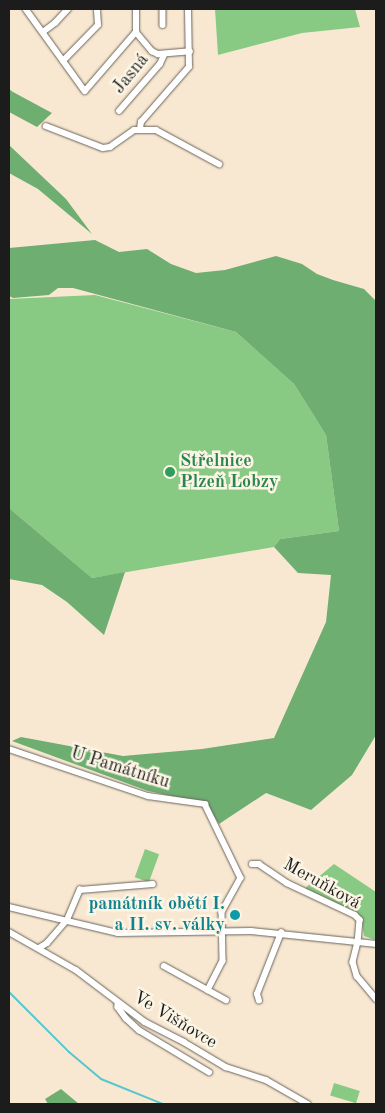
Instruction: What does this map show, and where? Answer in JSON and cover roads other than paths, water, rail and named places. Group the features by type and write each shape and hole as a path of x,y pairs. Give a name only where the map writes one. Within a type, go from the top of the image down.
{"street":[{"path":"26,9 85,92 136,32"},
{"path":"43,32 55,24 68,9"},
{"path":"63,61 98,25 97,9"},
{"path":"136,9 136,32 152,51 164,55 190,51"},
{"path":"163,9 163,25"},
{"path":"140,129 141,122 189,67 188,9"},
{"name":"Jasná","path":"119,111 160,64 164,55"},
{"path":"46,126 103,148 110,147 127,133 140,129 163,133 219,164"},
{"name":"U Památníku","path":"9,749 148,796 205,804 241,878 222,912 221,931"},
{"name":"Meruňková","path":"252,864 259,864 287,883 317,899 355,915 360,920 358,942"},
{"path":"39,948 47,944 67,920 80,890 153,884"},
{"path":"9,907 118,933 221,931 281,933 376,944"},
{"path":"208,990 223,961 221,931"},
{"name":"Ve Višňovce","path":"9,932 76,970 144,1022 188,1044 218,1063 266,1080 308,1104"},
{"path":"259,1001 257,994 281,933"},
{"path":"358,942 353,962 357,976 376,999"},
{"path":"164,966 226,1000"},
{"path":"118,1004 126,1018 139,1030 209,1072"}],"waterway":[{"path":"9,992 69,1052 101,1079 163,1104"}],"place":[{"name":"Střelnice Plzeň Lobzy","path":"170,472"},
{"name":"památník obětí I. a II. sv. války","path":"235,915"}]}
